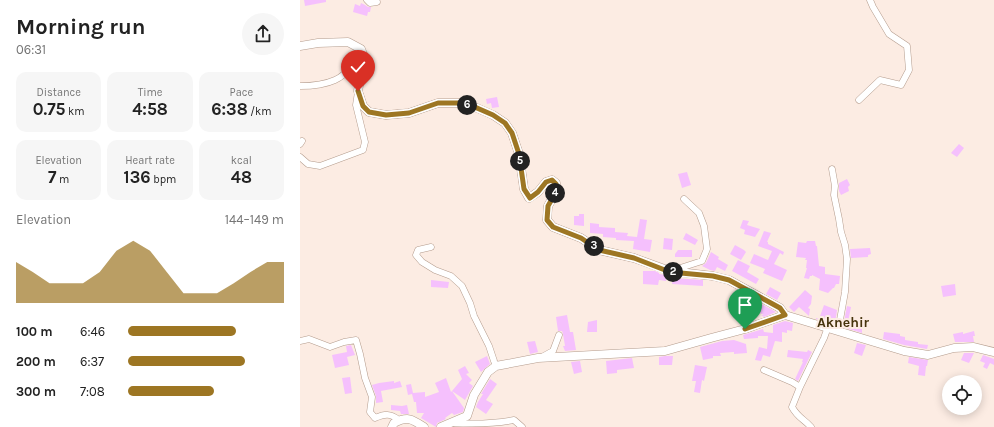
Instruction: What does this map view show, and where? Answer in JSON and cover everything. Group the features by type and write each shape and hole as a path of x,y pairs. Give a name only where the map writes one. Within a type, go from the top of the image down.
{"street":[{"path":"367,0 370,3 377,2"},
{"path":"859,100 880,80 901,85 909,70 907,46 889,34 870,0"},
{"path":"300,46 318,43 348,42 361,49 364,57 356,105 365,142 363,150 320,166 308,164 300,158"},
{"path":"300,86 318,86 337,80 346,72 355,70 361,72"},
{"path":"358,91 363,106 369,112 386,115 409,113 438,103 459,103 477,108 493,115 505,123 512,133 519,154 524,189 530,198 538,192 546,182 552,180 556,184 556,192 548,206 547,220 553,227 581,238 599,250 634,258 670,272 713,276 729,280 780,308 785,315"},
{"path":"832,169 835,186 834,195 840,232 845,245 847,259 845,292 838,331"},
{"path":"670,272 702,261 706,249 704,226 699,213 684,199"},
{"path":"431,247 418,250 416,255 422,262 435,270 452,276 462,286 474,316 489,346 496,366"},
{"path":"445,426 467,416 474,395 488,372 496,366 538,358 666,351 745,329 785,315 904,351 928,355 954,348 973,347 994,352"},
{"path":"811,427 796,415 792,407 828,327"},
{"path":"538,358 553,351 559,335"},
{"path":"300,341 309,339 330,347 356,340 365,378 372,397 370,412 375,418 384,414 393,416 399,420"},
{"path":"764,370 800,387"},
{"path":"392,427 394,423 407,418 416,421 424,427"},
{"path":"445,426 452,423 478,424 514,420 522,427"}],"building":[{"path":"304,0 326,0 326,2 305,6"},
{"path":"361,3 371,7 367,16 353,12 355,4 360,6"},
{"path":"497,97 499,107 492,108 491,103 487,104 486,99"},
{"path":"959,144 964,148 957,157 951,153"},
{"path":"687,172 691,185 682,188 678,174"},
{"path":"847,179 850,185 848,187 849,191 841,195 839,191 839,183"},
{"path":"579,214 584,214 584,226 574,225 574,216 579,216"},
{"path":"640,219 647,220 644,239 652,240 650,252 633,249 634,241 616,240 616,238 603,237 603,234 590,233 590,223 599,224 599,227 615,228 615,232 628,233 627,236 637,237"},
{"path":"743,220 749,221 747,225 760,229 755,237 744,234 745,230 740,228"},
{"path":"764,231 771,233 767,242 768,244 784,252 783,255 780,253 774,264 787,270 782,281 763,273 765,269 750,263 754,254 768,260 772,251 758,246"},
{"path":"686,233 698,240 695,245 683,239"},
{"path":"664,238 673,239 672,250 663,249"},
{"path":"807,241 815,241 819,266 825,267 825,274 840,276 839,284 836,284 828,293 819,290 820,279 812,275 809,279 804,278 807,268 807,260 805,260 806,258 796,257 798,242 806,243"},
{"path":"735,245 746,252 741,260 730,254"},
{"path":"870,248 871,254 868,255 868,257 851,258 850,249"},
{"path":"678,250 692,250 692,257 675,257"},
{"path":"711,252 719,257 718,259 728,265 725,271 717,267 715,271 710,270 702,266 706,263"},
{"path":"738,260 750,266 747,272 759,279 756,284 732,271"},
{"path":"643,271 655,271 659,274 666,275 666,281 659,280 658,285 643,284"},
{"path":"673,278 703,280 703,286 672,284"},
{"path":"431,280 449,282 448,288 431,287"},
{"path":"955,284 956,295 943,297 941,286"},
{"path":"770,287 781,293 777,300 766,294"},
{"path":"805,290 812,296 811,304 808,308 810,309 809,316 799,307 794,312 789,307"},
{"path":"754,300 776,312 764,317 761,315 764,315 749,308"},
{"path":"824,305 837,310 835,324 824,319 823,321 816,319 819,319"},
{"path":"847,306 851,307 848,322 862,327 862,333 843,327"},
{"path":"567,315 570,332 573,332 576,350 565,351 563,346 565,346 562,331 558,331 556,317"},
{"path":"597,320 597,332 587,332 588,322"},
{"path":"785,321 793,323 792,331 787,330 787,333 782,332 782,342 775,341 770,357 763,355 761,361 755,360 759,347 767,349 768,336 758,336 758,338 744,339 743,335 763,329 764,332 773,333 773,325"},
{"path":"974,331 974,342 955,342 953,334 963,332 963,334"},
{"path":"884,332 900,334 900,336 905,337 905,340 928,345 927,349 883,339"},
{"path":"734,340 746,344 747,353 720,353 721,356 713,356 713,358 703,360 700,347 722,341"},
{"path":"535,341 538,352 530,354 527,342"},
{"path":"857,343 866,345 862,356 854,353"},
{"path":"351,345 355,355 347,357 349,365 335,368 332,355 347,352 346,346"},
{"path":"788,350 807,352 808,350 812,352 798,381 795,379 803,359 787,357"},
{"path":"964,353 974,353 969,363 961,360"},
{"path":"983,355 994,359 994,365 990,363 987,369 983,367 985,363 980,361"},
{"path":"487,356 490,364 481,372 475,362"},
{"path":"673,356 672,365 659,365 659,357"},
{"path":"909,357 928,360 925,376 918,375 919,366 908,363"},
{"path":"632,358 634,368 617,370 617,373 607,374 606,361"},
{"path":"580,361 582,372 574,374 571,362"},
{"path":"695,365 707,367 704,381 702,380 700,393 694,392 696,381 692,381"},
{"path":"465,366 469,373 466,374 472,380 469,383 473,386 465,400 452,391 462,379 458,370"},
{"path":"350,377 352,393 345,394 342,378"},
{"path":"446,378 451,392 452,391 464,408 463,412 454,415 452,413 445,418 446,419 437,423 436,427 421,418 424,413 417,413 416,402 414,402 412,394 408,395 406,385 411,384 413,393 425,392 425,397 439,392 435,383"},
{"path":"490,379 497,384 486,400 493,404 486,414 476,407 483,394 481,394"},
{"path":"394,381 394,383 400,381 402,387 381,391 383,402 376,403 376,396 372,385"},
{"path":"391,405 407,405 409,414 401,414 400,411 391,410"}],"district":[{"name":"Aknehir","path":"843,322"}],"route":[{"path":"358,91 363,106 369,112 386,115 409,113 438,103 459,103 477,108 493,115 505,123 512,133 519,154 524,189 530,198 538,192 546,182 552,180 556,184 556,192 548,206 547,220 553,227 581,238 599,250 634,258 670,272 713,276 729,280 780,308 785,315 745,329"}]}
